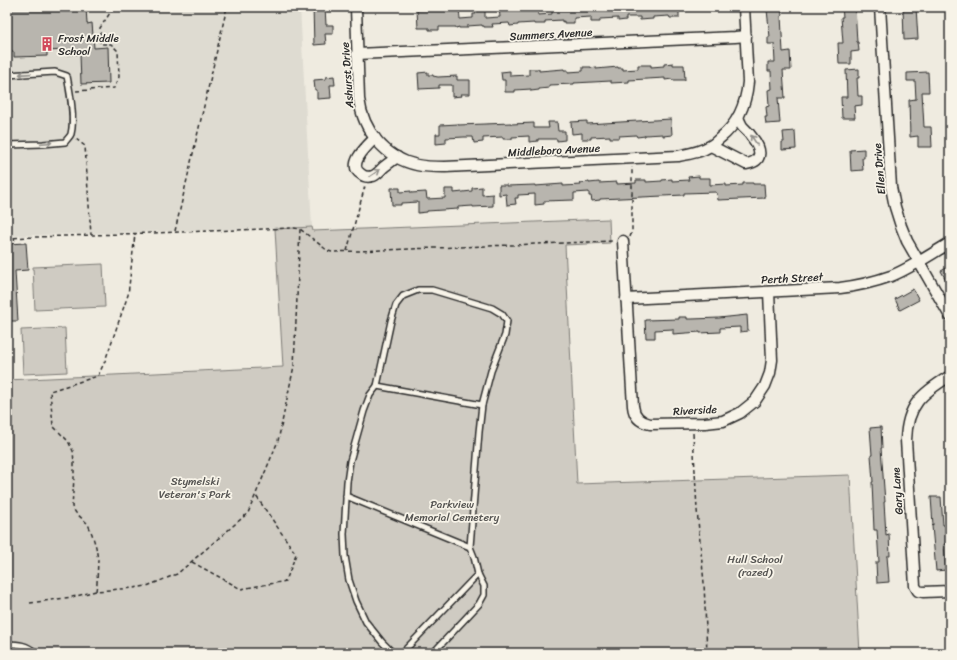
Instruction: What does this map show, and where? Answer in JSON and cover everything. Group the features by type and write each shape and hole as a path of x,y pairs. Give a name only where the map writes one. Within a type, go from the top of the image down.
{"street":[{"name":"Ashurst Drive","path":"356,7 360,107 365,123 375,138 387,150"},
{"name":"Middleboro Avenue","path":"387,150 410,163 437,167 678,156 712,146 728,131 738,117 747,93 748,82 744,7"},
{"name":"Ellen Drive","path":"880,7 891,187 895,207 907,241 950,316"},
{"name":"Summers Avenue","path":"357,54 746,36"},
{"path":"712,146 746,164 757,160 760,156 760,150 752,136 743,127 738,117"},
{"path":"375,138 364,148 356,161 357,170 360,174 370,177 376,175 397,157"},
{"path":"623,241 626,299"},
{"name":"Perth Street","path":"626,299 840,288 860,285 892,276 950,243"},
{"name":"Riverside","path":"626,299 633,406 636,415 642,422 650,424 715,422 731,418 747,409 762,393 766,386 772,360 769,292"},
{"name":"Gary Lane","path":"950,376 926,391 915,404 908,420 906,430 915,586 918,591 923,592 950,591"}],"lane":[{"path":"7,75 56,72 67,76 72,119 71,136 65,142 7,145"},
{"path":"393,653 366,622 356,601 349,580 345,556 344,534 346,496 350,461 356,438 370,396 377,386 391,321 396,305 402,296 418,290 432,290 492,308 502,314 507,321 505,335 491,371 482,405 479,432 470,547 478,574 484,586 484,595 479,604 433,653"},
{"path":"377,386 482,405"},
{"path":"346,496 470,547"},
{"path":"402,653 478,574"},
{"path":"7,644 29,647 36,653"}],"path":[{"path":"70,92 114,88 119,77 118,51 111,44 100,44 100,28 114,7"},
{"path":"175,232 227,7"},
{"path":"71,136 85,146 91,235"},
{"path":"7,163 13,149 13,145"},
{"path":"7,238 294,228 300,229 328,251 332,252 623,241 630,238 632,231 631,159"},
{"path":"347,251 365,185"},
{"path":"30,603 72,597 96,591 147,586 177,574 248,513 278,441 294,366 300,229"},
{"path":"96,591 98,560 96,547 88,524 72,507 74,470 73,451 68,441 53,426 50,391 98,376 105,361 128,295 135,233"},
{"path":"14,237 15,244"},
{"path":"693,423 697,510 703,576 707,653"},
{"path":"192,562 241,589 286,581 296,554 256,496"}],"shaded area":[{"path":"7,7 300,7 312,227 7,236"}],"green space":[{"path":"609,219 610,243 565,245 577,484 850,475 860,653 7,653 7,380 283,367 275,229 312,227 313,231"},
{"path":"103,264 105,307 35,310 33,267"},
{"path":"65,328 67,372 23,374 21,330"}],"building":[{"name":"Frost Middle School","path":"7,7 86,7 87,24 92,23 94,48 108,47 109,83 81,84 80,54 66,55 65,50 47,51 47,56 14,57 14,52 7,52"},
{"path":"313,7 325,7 326,25 333,25 333,34 325,34 326,44 314,45"},
{"path":"428,7 438,7 438,10 459,9 460,19 473,18 473,14 476,14 475,9 485,8 485,18 500,17 499,7 537,7 538,15 552,14 552,8 565,7 679,7 679,18 670,18 669,16 640,20 640,17 626,17 626,20 618,21 618,18 600,19 600,22 591,22 591,17 574,18 574,23 564,23 562,20 545,21 545,24 534,23 510,26 509,23 492,24 493,27 484,27 482,25 467,26 467,28 439,27 439,30 418,28 417,10 428,9"},
{"path":"769,7 781,7 783,52 790,51 791,70 783,70 785,98 778,98 780,123 766,124 766,107 769,106 768,90 772,89 771,71 768,71 768,62 775,62 774,44 768,44 768,37 770,37 767,10 769,10"},
{"path":"842,7 855,7 859,51 851,52 851,64 839,64 838,43 843,43 841,17 843,17"},
{"path":"903,7 916,7 918,39 904,40"},
{"path":"673,63 673,65 684,65 685,80 665,80 665,78 629,80 629,82 611,83 611,81 574,83 549,85 549,88 539,90 531,91 531,89 505,92 505,80 502,80 501,72 510,71 510,76 529,75 529,69 539,69 539,71 564,69 568,70 568,72 583,71 583,67 596,67 596,69 618,67 623,68 623,70 638,69 638,65 651,65 651,67 664,66 664,64"},
{"path":"859,69 859,78 857,78 858,96 862,96 862,105 854,106 855,118 842,118 841,97 847,97 846,70"},
{"path":"428,72 428,75 438,77 457,76 457,80 470,80 470,94 461,94 462,96 452,97 452,85 439,85 439,88 419,89 418,73"},
{"path":"928,72 929,92 922,92 924,127 931,127 932,147 918,147 918,136 910,137 909,100 916,99 915,81 907,81 907,73"},
{"path":"334,76 335,85 330,85 331,98 317,99 317,90 315,90 314,80 326,79 326,77"},
{"path":"671,119 672,135 645,135 637,137 636,135 619,136 619,138 610,138 610,136 582,139 582,133 572,134 571,122 587,121 587,124"},
{"path":"548,122 557,122 558,131 565,131 565,140 557,141 557,139 538,139 538,141 529,142 529,136 512,137 512,139 503,139 503,137 483,138 483,142 474,143 473,137 464,137 446,138 446,143 436,144 436,134 440,134 440,125 534,123 534,128 549,128"},
{"path":"795,131 796,149 782,150 782,142 784,142 783,132"},
{"path":"864,149 864,158 862,158 863,170 851,171 850,150"},
{"path":"699,176 699,178 710,178 710,185 743,185 743,183 764,184 765,198 718,200 716,192 600,199 592,201 591,196 589,196 589,192 574,193 574,200 544,201 544,204 535,205 535,194 518,195 518,198 515,198 516,204 507,205 506,194 499,195 499,185 535,186 563,184 563,186 581,185 580,183 589,182 617,182 617,184 636,183 636,180 646,180 646,182 672,179 672,181 689,180 688,177"},
{"path":"482,187 482,195 493,194 493,206 458,207 458,209 418,213 418,202 392,205 391,188 400,188 400,192 426,192 427,199 445,198 445,189 454,189 454,193 472,191 472,188"},
{"path":"26,243 28,270 15,271 18,321 7,321 7,244"},
{"path":"950,266 950,287 941,271"},
{"path":"913,289 919,300 900,310 895,299"},
{"path":"747,315 748,331 740,332 740,327 720,328 720,332 673,334 673,329 655,330 655,338 646,338 645,320 679,319 679,317 687,317 687,319 719,318"},
{"path":"881,427 886,535 889,534 890,556 887,556 889,582 877,583 876,562 879,562 877,530 874,530 870,428"},
{"path":"931,497 941,497 943,525 946,525 947,544 944,544 946,570 936,571"}],"place":[{"name":"Frost Middle School","path":"47,44"}],"park label":[{"name":"Stymelski Veteran's Park","path":"195,487"},
{"name":"Parkview Memorial Cemetery","path":"452,510"},
{"name":"Hull School (razed)","path":"755,565"}]}
